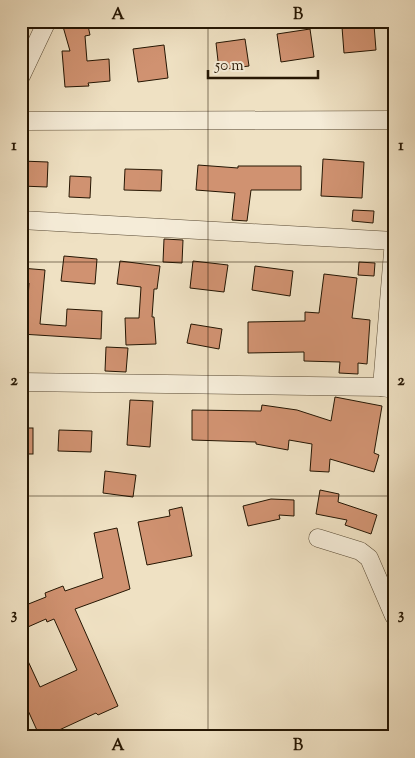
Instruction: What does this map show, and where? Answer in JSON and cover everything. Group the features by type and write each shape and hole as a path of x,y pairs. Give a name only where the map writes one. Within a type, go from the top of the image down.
{"street":[{"path":"21,76 47,21"},
{"path":"21,121 394,120"},
{"path":"21,220 394,241 388,388 21,382"},
{"path":"318,538 360,551 368,558 394,616"}],"building":[{"path":"87,21 90,35 85,36 87,61 109,59 110,81 88,83 89,86 65,87 62,51 70,51 62,23"},
{"path":"374,25 376,50 344,53 342,27"},
{"path":"310,29 314,57 281,62 277,34"},
{"path":"245,39 249,66 219,70 216,43"},
{"path":"164,45 168,78 138,82 133,49"},
{"path":"323,159 364,162 362,198 321,196"},
{"path":"21,161 48,162 47,187 21,186"},
{"path":"198,165 238,168 238,166 301,166 301,190 251,190 247,221 232,220 235,193 196,190"},
{"path":"125,169 162,170 161,191 124,190"},
{"path":"70,176 91,177 90,198 69,197"},
{"path":"353,210 374,211 373,223 352,221"},
{"path":"164,239 183,240 182,263 163,262"},
{"path":"64,256 97,259 95,284 61,281"},
{"path":"120,261 160,266 157,289 154,289 152,317 154,317 156,344 126,345 125,318 139,318 141,287 117,284"},
{"path":"193,261 228,265 224,292 190,288"},
{"path":"359,262 375,263 374,276 358,275"},
{"path":"255,266 293,271 290,296 252,290"},
{"path":"21,268 45,270 40,324 66,326 67,309 102,311 101,339 21,334 21,313 27,314 29,283 21,282"},
{"path":"324,274 357,278 352,318 370,320 367,364 358,363 358,374 339,373 340,362 304,361 304,352 248,353 248,322 305,321 305,312 319,313"},
{"path":"191,324 222,329 219,349 187,343"},
{"path":"106,347 128,348 126,372 105,371"},
{"path":"335,397 382,406 374,453 379,455 374,472 330,459 329,472 310,471 312,444 289,440 288,450 256,444 256,442 192,440 192,410 261,411 262,405 297,410 331,421"},
{"path":"130,400 153,401 150,447 127,445"},
{"path":"21,428 33,428 33,454 21,454"},
{"path":"59,430 92,431 91,452 58,451"},
{"path":"105,471 136,475 133,497 103,493"},
{"path":"320,490 339,494 338,502 377,515 371,534 345,525 347,520 316,514"},
{"path":"271,499 294,500 294,516 279,515 280,519 248,526 243,506"},
{"path":"182,507 192,556 147,565 138,522 170,516 169,510"},
{"path":"117,528 130,589 75,609 118,706 98,715 96,713 44,737 40,737 21,695 21,646 40,687 77,670 54,619 47,622 46,619 21,630 21,607 46,597 45,593 63,586 65,591 103,578 94,533"}]}
